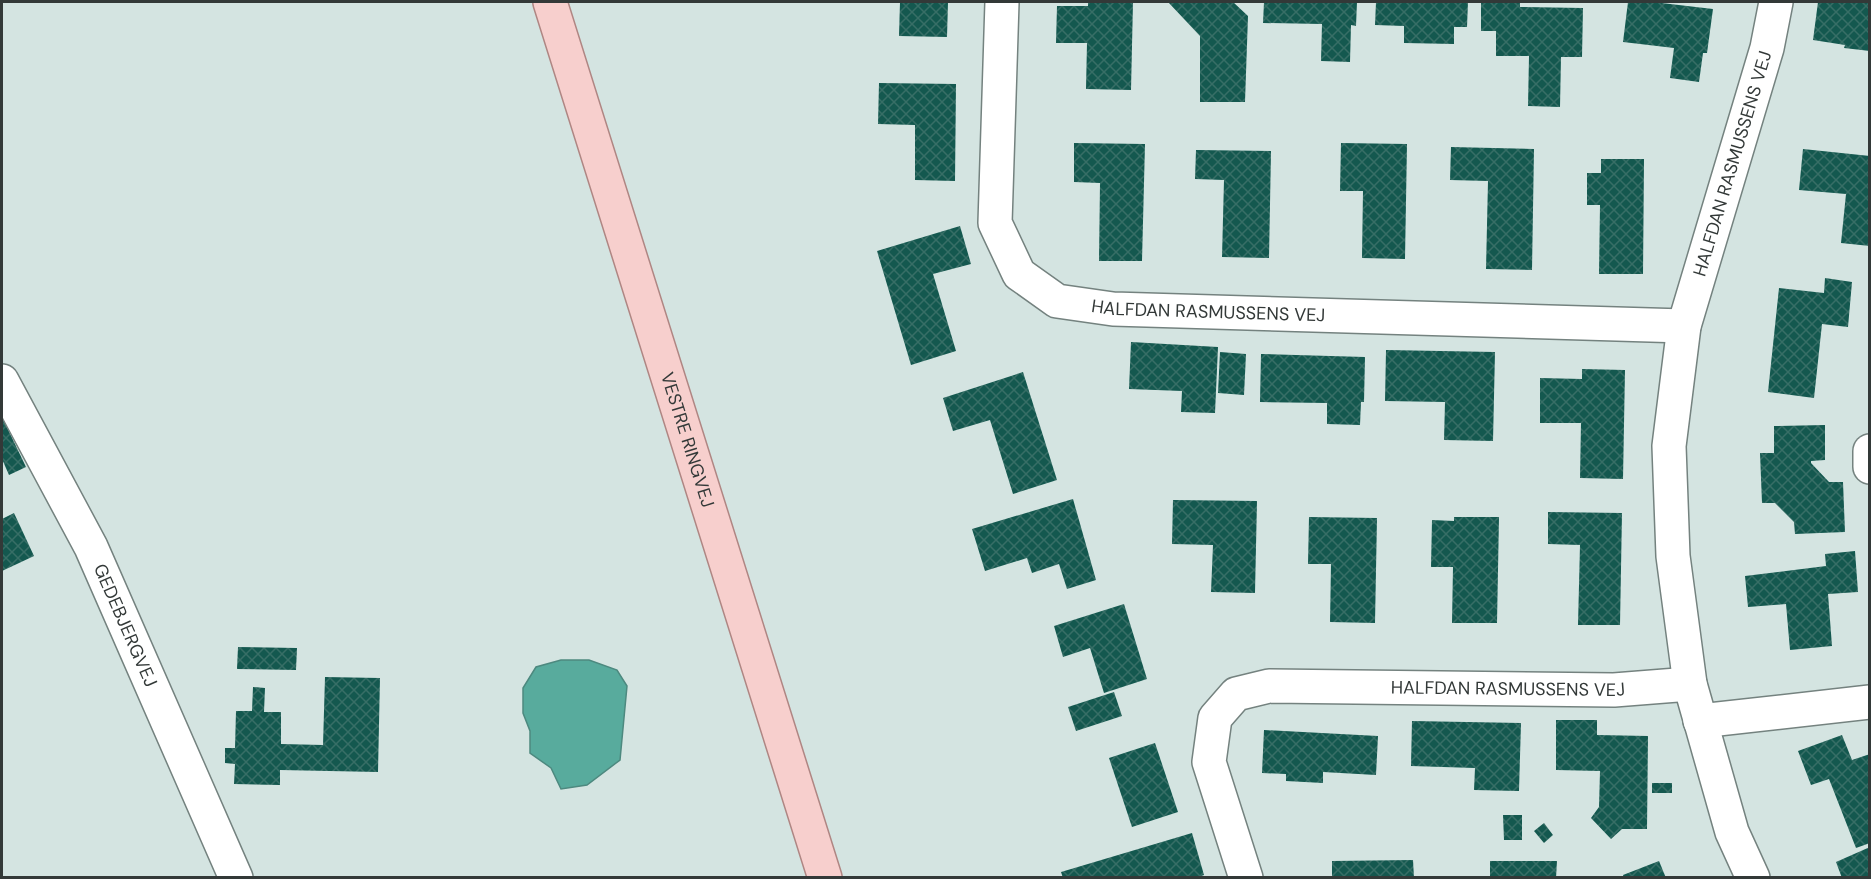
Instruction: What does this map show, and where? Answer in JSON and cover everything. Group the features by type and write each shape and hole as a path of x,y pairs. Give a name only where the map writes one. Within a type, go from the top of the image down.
{"main road":[{"name":"VESTRE RINGVEJ","path":"550,2 825,878"}],"street":[{"name":"HALFDAN RASMUSSENS VEJ","path":"1002,2 995,223 1019,274 1057,301 1113,309 1684,326"},
{"name":"HALFDAN RASMUSSENS VEJ","path":"1753,878 1732,832 1690,684 1673,556 1669,446 1684,326 1767,48 1776,2"},
{"name":"GEDEBJERGVEJ","path":"2,381 91,548 236,878"},
{"path":"1869,451 1869,467"},
{"name":"HALFDAN RASMUSSENS VEJ","path":"1246,878 1209,762 1215,718 1236,694 1269,686 1614,690 1690,684"},
{"path":"1700,721 1869,702"}],"shaded area":[{"path":"561,660 589,660 617,670 627,686 620,760 587,785 561,789 551,768 530,753 530,731 523,713 523,688 536,667"}],"building":[{"path":"900,2 948,2 947,37 899,36"},
{"path":"1088,2 1133,2 1131,90 1086,89 1087,43 1056,43 1057,6 1088,6"},
{"path":"1168,2 1233,2 1248,16 1245,102 1200,102 1200,36"},
{"path":"1264,2 1357,2 1356,26 1351,25 1350,62 1321,61 1322,24 1263,23"},
{"path":"1376,2 1468,2 1467,27 1454,27 1454,44 1404,43 1404,26 1375,25"},
{"path":"1481,2 1520,2 1520,7 1583,8 1582,57 1561,57 1560,107 1528,106 1529,56 1496,56 1496,31 1481,31"},
{"path":"1628,2 1653,2 1713,9 1707,53 1703,53 1699,82 1670,78 1674,48 1623,42"},
{"path":"1818,2 1870,2 1870,51 1844,48 1845,45 1813,40"},
{"path":"879,83 956,84 955,181 915,180 915,125 878,124"},
{"path":"1074,143 1145,144 1142,261 1099,261 1100,183 1074,182"},
{"path":"1341,143 1407,144 1405,259 1362,258 1363,191 1340,191"},
{"path":"1451,147 1534,149 1532,270 1486,269 1488,181 1450,180"},
{"path":"1803,149 1870,156 1870,246 1841,243 1846,194 1799,190"},
{"path":"1196,150 1271,151 1269,258 1222,257 1224,180 1195,179"},
{"path":"1601,159 1644,159 1643,274 1599,274 1600,205 1587,205 1587,173 1601,173"},
{"path":"960,226 971,264 933,274 956,351 911,365 877,251"},
{"path":"1825,278 1852,282 1848,327 1822,324 1814,398 1768,392 1779,288 1824,293"},
{"path":"1131,342 1218,347 1215,413 1181,412 1182,391 1129,389"},
{"path":"1386,350 1495,352 1493,441 1444,440 1445,402 1385,401"},
{"path":"1220,352 1246,354 1244,395 1218,393"},
{"path":"1261,354 1365,357 1364,402 1361,402 1360,425 1327,424 1327,403 1260,402"},
{"path":"1582,369 1625,370 1623,479 1580,478 1581,423 1540,423 1540,378 1582,379"},
{"path":"1023,372 1057,480 1013,494 990,420 953,431 943,398"},
{"path":"2,417 26,467 9,475 2,459"},
{"path":"1825,425 1825,460 1811,461 1811,463 1829,482 1843,482 1845,532 1795,534 1794,522 1775,503 1762,503 1760,453 1774,453 1774,426"},
{"path":"1073,499 1096,580 1067,589 1059,564 1032,573 1027,558 985,571 972,529"},
{"path":"1173,500 1257,501 1255,593 1211,592 1213,545 1172,544"},
{"path":"1548,512 1622,513 1620,625 1578,625 1580,545 1548,544"},
{"path":"14,513 34,556 2,571 2,519"},
{"path":"1309,517 1377,518 1375,623 1330,622 1331,564 1308,564"},
{"path":"1454,517 1499,517 1497,623 1452,623 1453,567 1431,567 1432,520 1454,521"},
{"path":"1855,551 1858,592 1828,594 1832,646 1790,650 1786,604 1748,607 1745,576 1826,566 1825,554"},
{"path":"1124,604 1147,679 1104,693 1090,648 1063,657 1054,626"},
{"path":"238,647 297,648 296,670 237,669"},
{"path":"325,677 380,678 378,772 280,770 280,785 234,784 235,764 225,763 225,748 235,748 236,711 252,711 253,687 265,688 264,712 281,712 281,744 323,745"},
{"path":"1114,692 1122,716 1076,731 1068,707"},
{"path":"1556,720 1597,720 1597,735 1648,736 1647,829 1622,829 1611,839 1591,818 1599,807 1600,771 1556,770"},
{"path":"1412,721 1521,723 1519,791 1474,790 1475,768 1411,766"},
{"path":"1264,730 1378,736 1376,775 1323,772 1323,783 1286,781 1286,774 1262,773"},
{"path":"1842,735 1852,760 1870,754 1870,843 1856,848 1829,779 1811,785 1798,751"},
{"path":"1155,743 1178,812 1132,827 1109,758"},
{"path":"1652,783 1672,783 1672,793 1652,793"},
{"path":"1503,815 1522,815 1522,840 1504,840"},
{"path":"1544,823 1553,835 1544,843 1534,831"},
{"path":"1192,833 1204,875 1196,878 1063,878 1061,872"},
{"path":"1870,847 1870,878 1842,878 1836,862"},
{"path":"1413,860 1414,878 1332,878 1332,861"},
{"path":"1490,861 1557,861 1556,878 1490,878"},
{"path":"1659,861 1666,878 1624,878 1623,875"}]}
